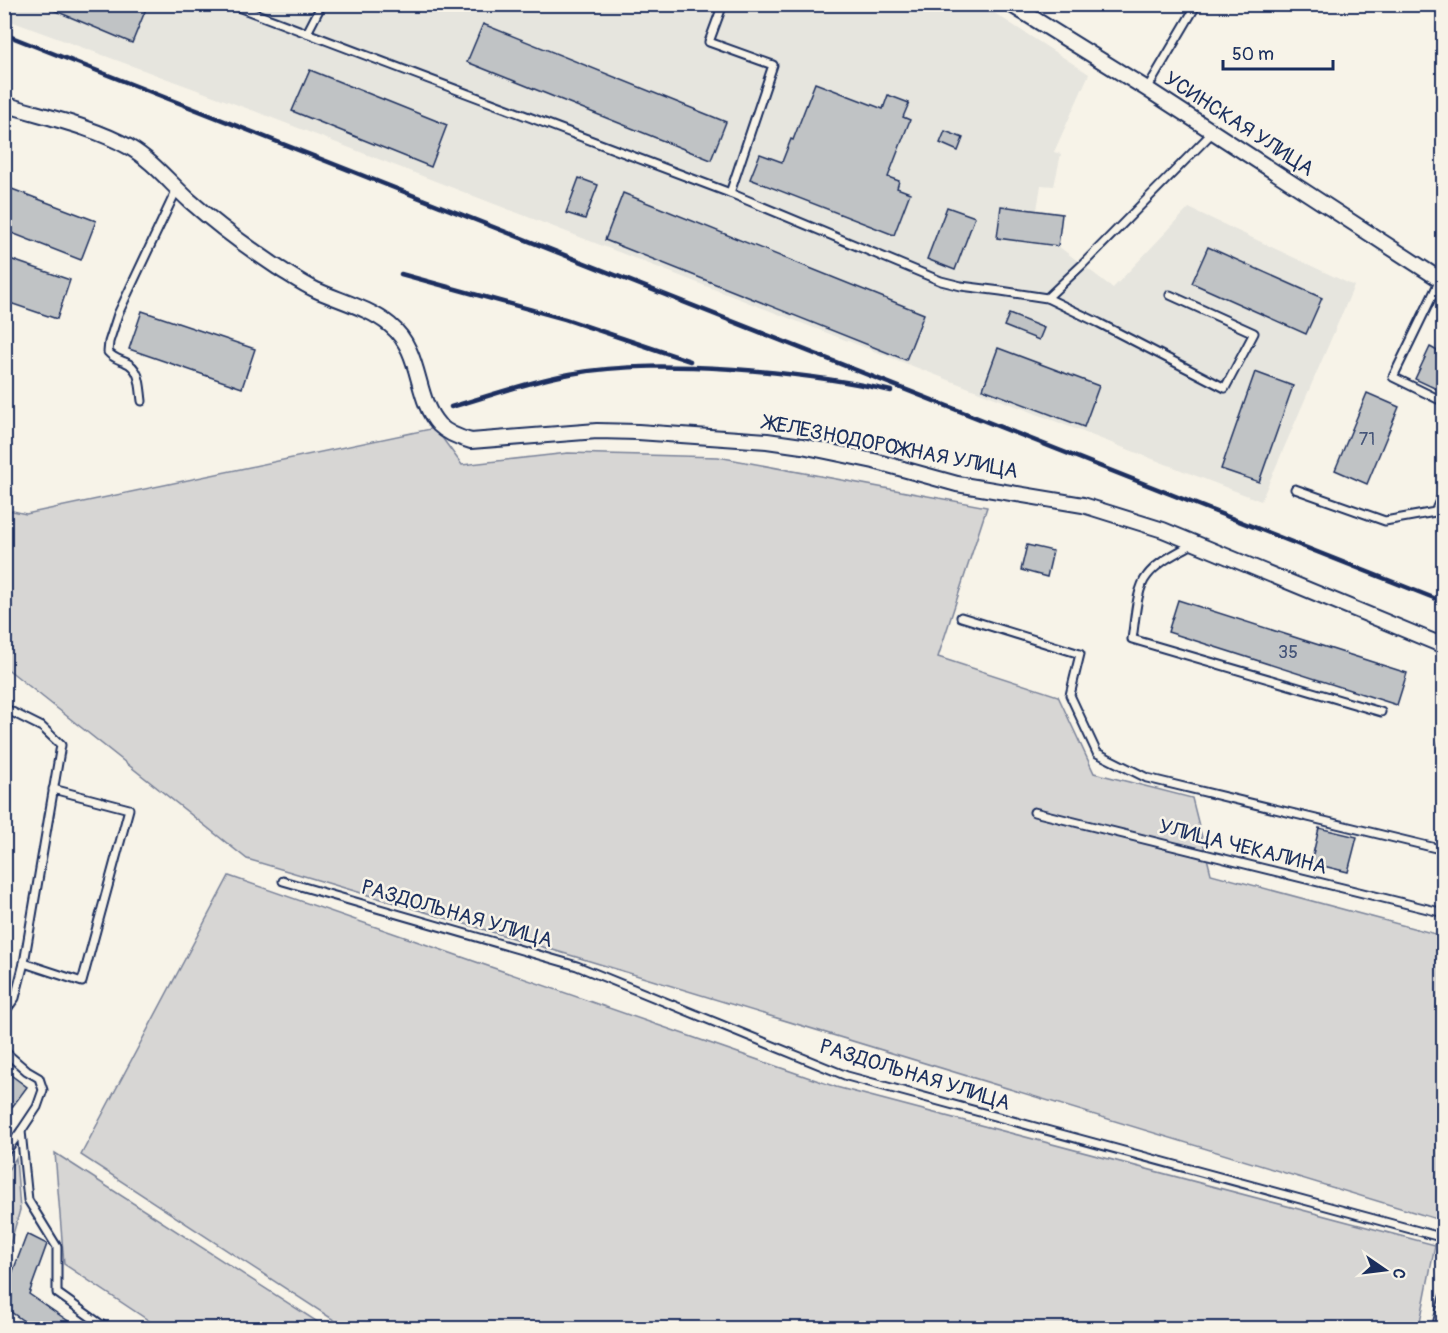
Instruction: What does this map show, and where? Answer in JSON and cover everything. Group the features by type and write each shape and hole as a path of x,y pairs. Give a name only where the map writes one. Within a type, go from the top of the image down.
{"street":[{"name":"УСИНСКАЯ УЛИЦА","path":"1010,4 1147,89 1442,281"},
{"name":"ЖЕЛЕЗНОДОРОЖНАЯ УЛИЦА","path":"4,104 83,128 130,148 148,160 190,201 277,267 316,290 372,314 390,325 410,351 430,412 440,426 455,436 471,441 597,431 767,441 874,461 957,484 1083,505 1163,530 1443,646"}],"lane":[{"path":"230,4 730,193 941,281 1047,298 1225,387 1254,333 1170,295"},
{"path":"307,33 322,4"},
{"path":"723,4 709,42 773,65 730,193"},
{"path":"1147,89 1197,4"},
{"path":"1047,298 1213,132"},
{"path":"142,402 137,371 108,352 122,305 177,188"},
{"path":"1442,281 1394,377 1443,402"},
{"path":"1295,489 1385,521 1435,512 1443,491"},
{"path":"1194,543 1156,567 1146,577 1138,598 1132,639 1381,712"},
{"path":"961,617 1080,654 1070,694 1097,753 1147,778 1443,850"},
{"path":"4,708 42,727 61,745 24,963 15,998 4,1013"},
{"path":"1443,742 1443,750"},
{"path":"24,963 82,982 129,809 53,789"},
{"name":"УЛИЦА ЧЕКАЛИНА","path":"1034,812 1443,913"},
{"name":"РАЗДОЛЬНАЯ УЛИЦА","path":"283,881 577,966 847,1076 1443,1238"},
{"path":"4,1051 39,1078 44,1090 37,1107 4,1154"},
{"path":"21,1131 28,1200 57,1247 57,1293 106,1329"},
{"path":"1436,1329 1443,1297"}],"shaded area":[{"path":"4,5 982,5 1089,74 1054,152 1061,154 1054,186 1041,185 1037,210 1062,214 1058,246 1113,288 1189,208 1354,286 1261,501 257,112 5,19"},
{"path":"435,428 462,465 568,453 718,457 987,507 938,657 1058,696 1094,773 1192,798 1211,874 1443,936 1443,1221 247,859 5,667 4,509 26,514"},
{"path":"229,876 836,1087 1435,1245 1419,1328 346,1328 81,1155"},
{"path":"55,1153 327,1328 160,1328 64,1264"},
{"path":"16,1158 20,1210 5,1262 5,1174"}],"building":[{"path":"39,4 148,4 132,43"},
{"path":"483,24 726,122 711,160 467,62"},
{"path":"310,70 447,125 431,167 292,111"},
{"path":"815,83 883,109 888,95 909,103 903,117 910,120 888,177 899,181 897,188 910,193 894,235 750,179 760,154 782,162"},
{"path":"945,131 963,138 958,151 940,143"},
{"path":"579,178 598,185 585,219 566,213"},
{"path":"4,186 96,221 81,260 4,230"},
{"path":"623,193 924,314 906,360 605,240"},
{"path":"1001,206 1062,214 1058,246 997,238"},
{"path":"947,207 975,217 955,270 927,259"},
{"path":"1208,247 1322,298 1306,334 1192,283"},
{"path":"4,257 70,280 57,319 4,301"},
{"path":"142,311 255,349 242,388 129,349"},
{"path":"1009,314 1044,328 1039,340 1004,326"},
{"path":"1430,347 1443,354 1443,392 1415,379"},
{"path":"998,348 1099,386 1084,427 983,389"},
{"path":"1255,372 1293,386 1259,482 1221,469"},
{"path":"1367,393 1399,407 1367,484 1335,470"},
{"path":"1027,545 1053,551 1047,577 1021,570"},
{"path":"1178,600 1407,673 1397,705 1168,632"},
{"path":"1319,828 1357,837 1348,872 1311,863"},
{"path":"4,1070 27,1087 4,1118"},
{"path":"27,1234 47,1244 29,1294 80,1329 35,1329 4,1307 4,1295"}],"railway":[{"path":"4,34 1444,602"},
{"path":"401,274 565,319 690,361"},
{"path":"451,407 555,377 631,367 733,369 832,380 891,391"}]}
